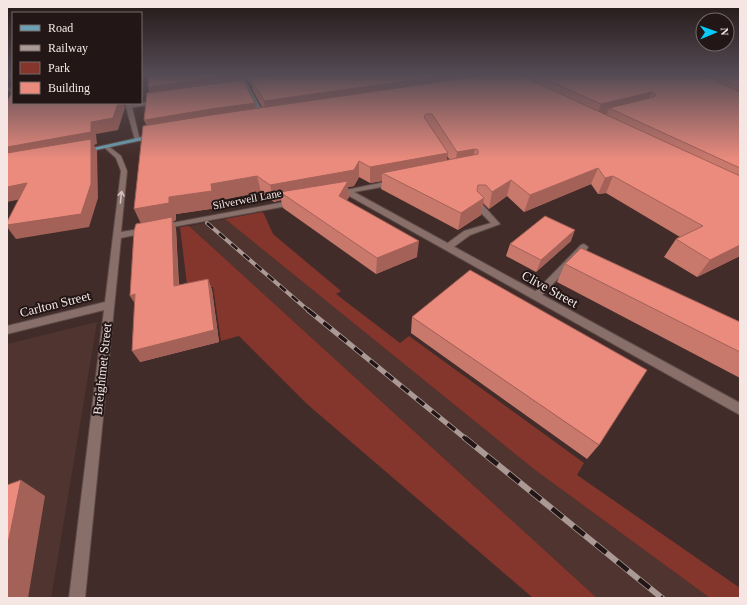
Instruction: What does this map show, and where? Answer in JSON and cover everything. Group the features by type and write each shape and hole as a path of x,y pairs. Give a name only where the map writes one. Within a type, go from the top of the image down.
{"main road":[{"path":"257,120 267,118 258,102"},
{"path":"76,152 162,135"}],"street":[{"path":"128,104 138,140"},
{"name":"Breightmet Street","path":"77,598 124,171 119,157 107,146"},
{"name":"Clive Street","path":"400,181 344,192 448,247 740,409"},
{"name":"Silverwell Lane","path":"116,236 302,200"},
{"path":"448,247 467,233 496,224 478,205"},
{"path":"536,296 584,247"},
{"name":"Carlton Street","path":"7,330 109,305"}],"shaded area":[{"path":"225,219 535,470 710,598 597,598 189,226"},
{"path":"97,322 51,598 7,598 7,344"}],"green space":[{"path":"262,212 273,234 341,291 336,294 400,343 409,336 584,463 577,475 740,588 740,598 710,598 535,470 225,219"},
{"path":"189,226 597,598 533,598 307,404 239,336 221,341 213,287 188,293 180,227"}],"building":[{"path":"7,102 12,102 12,104 118,104 113,118 91,122 91,132 7,147"},
{"path":"146,102 255,103 211,109 144,120"},
{"path":"299,102 579,102 740,176 740,245 710,260 676,239 703,226 613,176 605,178 598,168 530,195 511,180 492,192 486,185 478,185 477,191 484,198 461,213 382,173 478,154 478,150 475,149 457,152 432,114 426,114 424,117 448,153 370,167 359,161 354,170 270,185 257,176 211,184 212,191 169,197 169,203 134,209 143,126"},
{"path":"597,102 609,102 601,104"},
{"path":"633,102 740,102 740,168 609,108"},
{"path":"91,139 91,184 81,214 7,225 7,222 27,183 7,187 7,153"},
{"path":"348,181 339,196 419,241 377,258 280,192"},
{"path":"545,216 575,230 541,260 510,244"},
{"path":"172,217 174,286 208,279 214,330 132,351 135,294 130,296 134,231 136,224"},
{"path":"581,248 740,322 740,352 565,264"},
{"path":"470,270 647,370 599,445 412,317"},
{"path":"21,480 7,548 7,485"}],"railway":[{"path":"207,223 309,311"},
{"path":"308,310 466,439"},
{"path":"465,438 662,598"}]}
